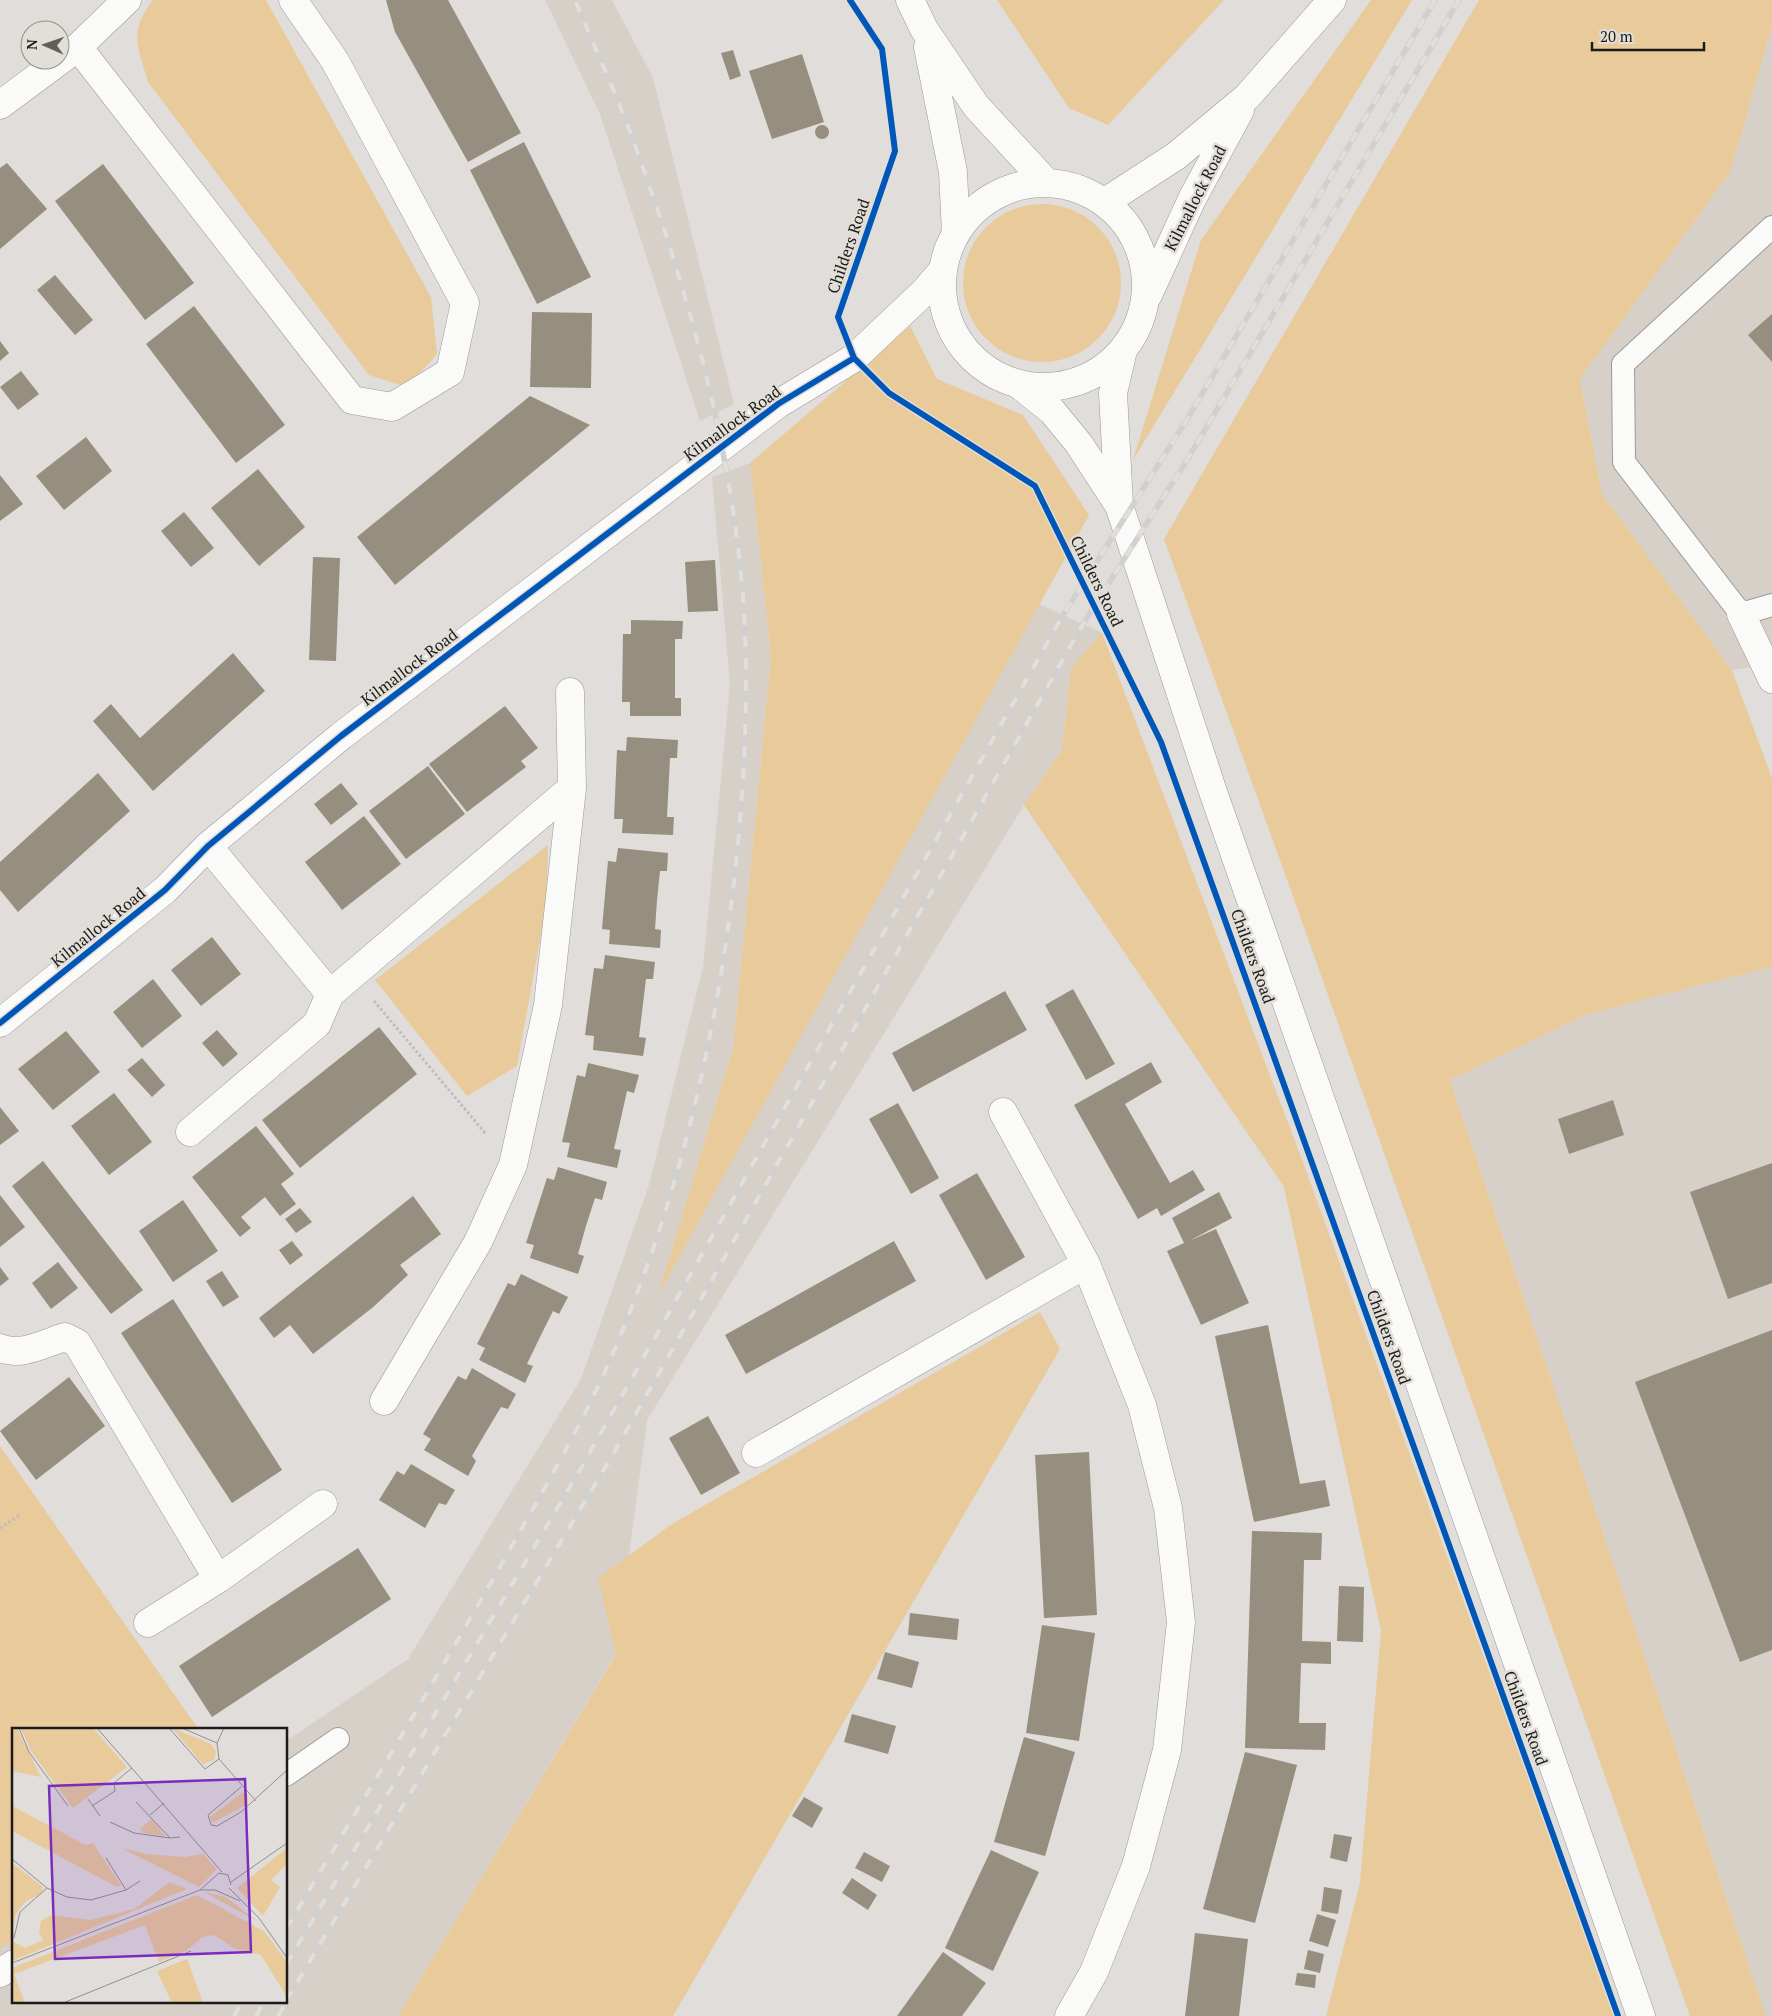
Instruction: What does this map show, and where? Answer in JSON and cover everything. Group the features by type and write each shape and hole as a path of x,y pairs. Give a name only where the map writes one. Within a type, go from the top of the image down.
{"street":[{"path":"0,106 78,47 127,0"},
{"path":"78,47 352,400 392,407 450,372 466,303 335,61 293,0"},
{"path":"910,0 924,29 976,106 1046,182"},
{"name":"Kilmallock Road","path":"1105,202 1176,156 1247,97 1332,0"},
{"path":"924,29 941,100 953,172 956,233"},
{"name":"Kilmallock Road","path":"1145,300 1192,199 1247,97"},
{"path":"1046,182 1082,189 1105,202 1124,220 1138,243 1147,270 1145,300 1135,333 1123,350 1108,365 1089,377 1065,385 1040,387 1017,384 996,376 973,359 954,334 944,308 942,289 947,251 956,233 969,215 986,201 1003,191 1021,185 1046,182"},
{"name":"Kilmallock Road","path":"0,1023 165,890 208,846 341,736 778,404 854,358 924,292 943,270"},
{"name":"Childers Road","path":"1123,350 1113,393 1119,505 1219,808 1641,2016"},
{"name":"Childers Road","path":"1017,384 1052,411 1079,444 1119,505"},
{"path":"1741,614 1772,679"},
{"path":"384,1401 478,1242 513,1165 548,1005 572,788 570,692"},
{"path":"190,1132 317,1024 330,994 572,788"},
{"path":"208,846 330,994"},
{"path":"1003,1112 1086,1264 1142,1404 1168,1508 1181,1622 1167,1750 1136,1866 1094,1972 1069,2016"},
{"path":"756,1453 1086,1264"},
{"path":"0,1348 7,1351 31,1349 65,1337 77,1343 218,1579"},
{"path":"148,1623 218,1579 323,1504"},
{"path":"0,1973 12,1965"}],"lane":[{"path":"1772,227 1623,364 1624,462 1741,614 1772,605"},
{"path":"288,1774 338,1739"}],"path":[{"path":"352,976 513,1165"},
{"path":"0,1528 20,1515"}],"shaded area":[{"path":"153,0 266,0 431,297 437,354 407,387 369,375 148,82 137,40 140,21"},
{"path":"545,0 612,0 653,78 734,404 700,421 600,114"},
{"path":"997,0 1224,0 1108,125 1069,108"},
{"path":"1371,0 1412,0 1133,460 1201,240"},
{"path":"1479,0 1772,0 1772,26 1731,171 1580,379 1602,494 1732,670 1772,778 1772,967 1588,1014 1450,1080 1766,2016 1690,2016 1289,885 1164,539"},
{"path":"1772,26 1772,664 1732,670 1602,494 1580,379 1731,171"},
{"path":"1042,204 1072,210 1098,227 1115,253 1121,283 1115,313 1098,339 1072,356 1042,362 1012,356 986,339 969,313 963,283 969,253 986,227 1012,210"},
{"path":"910,326 937,379 1023,415 1089,515 658,1295 733,1048 771,656 750,463"},
{"path":"750,463 771,656 733,1048 659,1292 1039,604 1102,633 1071,668 1062,750 1024,805 647,1420 616,1654 398,2016 0,2016 0,1949 12,1940 12,2004 288,2004 288,1740 408,1659 581,1379 649,1185 703,967 730,684 712,477"},
{"path":"1102,633 1301,1157 1615,2016 1326,2016 1360,1883 1381,1631 1284,1187 1024,805 1062,750 1071,668"},
{"path":"548,845 546,907 517,1066 467,1096 375,980"},
{"path":"1772,967 1772,2016 1766,2016 1450,1080 1588,1014"},
{"path":"1040,1312 1060,1349 673,2016 398,2016 616,1655 598,1578 672,1524"},
{"path":"0,1446 198,1728 12,1728 12,1940 0,1949"}],"building":[{"path":"386,0 448,0 521,133 468,162 395,32"},
{"path":"733,50 741,76 730,80 721,53"},
{"path":"802,54 824,122 772,139 749,71"},
{"path":"822,125 827,127 829,132 827,137 822,139 817,137 815,132 817,127"},
{"path":"524,142 591,277 537,304 470,170"},
{"path":"7,163 47,209 0,249 0,168"},
{"path":"103,164 194,283 145,320 55,201"},
{"path":"55,275 93,320 75,335 37,290"},
{"path":"194,306 285,425 236,463 146,344"},
{"path":"532,312 592,313 591,388 530,387"},
{"path":"1772,314 1772,362 1748,335"},
{"path":"0,341 9,353 0,361"},
{"path":"21,371 39,394 18,410 0,387"},
{"path":"530,396 590,425 395,585 357,537"},
{"path":"86,437 112,471 64,510 36,476"},
{"path":"258,469 305,527 259,566 211,508"},
{"path":"0,475 23,504 0,521"},
{"path":"184,512 214,548 191,567 161,531"},
{"path":"313,557 340,558 336,661 309,660"},
{"path":"715,560 718,611 688,612 685,562"},
{"path":"631,620 683,621 682,639 675,639 675,698 681,698 681,716 630,716 630,702 622,702 623,634 631,634"},
{"path":"233,653 265,691 153,791 93,721 111,704 140,738"},
{"path":"505,706 538,748 521,761 526,767 467,812 429,764"},
{"path":"627,737 678,740 677,758 670,758 667,817 674,817 673,835 622,833 623,819 614,819 617,750 626,751"},
{"path":"428,766 465,814 406,859 369,811"},
{"path":"98,773 130,811 18,912 0,890 0,862"},
{"path":"341,783 358,804 331,825 314,804"},
{"path":"364,816 401,864 342,910 305,862"},
{"path":"618,848 668,853 667,871 660,871 657,900 655,929 661,930 660,948 609,944 610,930 602,929 608,861 616,862"},
{"path":"212,937 241,974 201,1006 171,970"},
{"path":"605,955 655,962 653,979 646,979 639,1037 646,1038 643,1056 593,1050 594,1036 585,1035 594,968 603,969"},
{"path":"153,979 182,1016 142,1048 113,1012"},
{"path":"1073,989 1115,1064 1086,1080 1045,1005"},
{"path":"1005,991 1027,1030 913,1092 892,1053"},
{"path":"379,1027 417,1074 300,1168 262,1120"},
{"path":"217,1030 238,1054 223,1067 202,1043"},
{"path":"66,1031 100,1072 53,1110 18,1069"},
{"path":"142,1058 165,1085 152,1097 127,1070"},
{"path":"1151,1062 1162,1082 1125,1104 1170,1183 1193,1170 1205,1190 1161,1216 1157,1208 1138,1219 1074,1105"},
{"path":"588,1063 639,1075 634,1093 627,1091 614,1149 621,1150 617,1168 567,1157 570,1143 562,1142 577,1075 585,1077"},
{"path":"114,1093 152,1142 109,1175 71,1126"},
{"path":"1613,1100 1624,1135 1569,1154 1558,1119"},
{"path":"898,1103 939,1178 911,1194 869,1119"},
{"path":"0,1107 19,1131 0,1145"},
{"path":"256,1126 294,1174 281,1184 296,1204 280,1216 265,1197 241,1217 251,1228 240,1237 192,1177"},
{"path":"43,1161 143,1290 111,1314 12,1186"},
{"path":"1772,1163 1772,1283 1728,1299 1690,1192"},
{"path":"558,1167 607,1182 602,1200 595,1198 586,1226 578,1254 584,1256 578,1274 530,1258 534,1245 526,1243 547,1178 554,1180"},
{"path":"977,1173 1025,1257 986,1280 939,1195"},
{"path":"1219,1192 1232,1218 1189,1241 1216,1229 1249,1303 1201,1325 1167,1251 1184,1243 1172,1218"},
{"path":"0,1195 25,1227 0,1247"},
{"path":"413,1196 441,1234 400,1265 408,1275 372,1308 313,1354 290,1325 274,1338 259,1318"},
{"path":"183,1200 218,1251 173,1282 139,1231"},
{"path":"300,1208 312,1222 296,1233 285,1219"},
{"path":"292,1241 303,1255 290,1265 279,1250"},
{"path":"894,1241 916,1281 746,1374 725,1335"},
{"path":"58,1262 78,1288 51,1309 32,1283"},
{"path":"0,1267 9,1279 0,1286"},
{"path":"222,1271 239,1297 223,1307 206,1281"},
{"path":"521,1274 568,1297 559,1314 553,1311 540,1337 527,1364 533,1366 525,1383 479,1360 485,1348 477,1344 508,1283 515,1286"},
{"path":"173,1299 282,1470 232,1503 121,1333"},
{"path":"1268,1325 1300,1484 1325,1480 1330,1506 1254,1522 1215,1336"},
{"path":"1772,1330 1772,1650 1740,1662 1635,1382"},
{"path":"472,1368 516,1394 508,1409 501,1407 486,1432 472,1456 476,1461 468,1476 424,1450 431,1439 423,1434 458,1376 466,1380"},
{"path":"69,1377 105,1426 36,1480 0,1431"},
{"path":"708,1416 740,1473 701,1495 669,1438"},
{"path":"1089,1452 1097,1615 1044,1618 1035,1455"},
{"path":"411,1464 455,1490 446,1505 439,1503 425,1528 379,1500 397,1471 404,1475"},
{"path":"1252,1531 1322,1533 1321,1560 1304,1560 1302,1641 1331,1642 1331,1664 1301,1663 1299,1723 1326,1723 1325,1750 1245,1748"},
{"path":"358,1548 391,1599 212,1717 179,1666"},
{"path":"1339,1586 1364,1587 1363,1642 1337,1641"},
{"path":"910,1613 959,1619 957,1640 908,1635"},
{"path":"1042,1625 1095,1633 1079,1741 1026,1733"},
{"path":"885,1652 919,1662 912,1688 877,1679"},
{"path":"852,1714 896,1726 888,1754 844,1742"},
{"path":"1024,1737 1075,1752 1045,1856 994,1842"},
{"path":"1245,1752 1297,1765 1255,1923 1203,1909"},
{"path":"804,1797 823,1808 812,1828 792,1816"},
{"path":"1334,1834 1352,1837 1347,1862 1330,1858"},
{"path":"991,1850 1039,1872 993,1971 945,1948"},
{"path":"864,1852 890,1866 882,1882 855,1868"},
{"path":"852,1878 877,1895 868,1910 842,1893"},
{"path":"1324,1887 1342,1890 1338,1914 1321,1911"},
{"path":"1317,1914 1336,1920 1328,1947 1309,1941"},
{"path":"1195,1933 1248,1939 1239,2016 1185,2016"},
{"path":"1308,1950 1324,1954 1320,1973 1304,1969"},
{"path":"943,1952 986,1983 962,2016 897,2016"},
{"path":"1297,1973 1316,1975 1315,1988 1295,1985"}],"railway":[{"path":"288,1926 476,1609 565,1451 595,1393 621,1334 665,1212 699,1088 723,961 739,833 746,709 742,585 726,467 700,351 666,236 627,124 575,0"},
{"path":"288,1962 580,1470 1063,615 1186,421 1435,0"},
{"path":"288,1998 612,1456 1083,624 1187,460 1459,0"},
{"path":"234,2016 241,2004"},
{"path":"256,2016 263,2004"},
{"path":"278,2016 285,2004"}],"cycle path":[{"path":"850,0 882,49 895,151 838,317 854,358 889,393 1035,486 1161,742 1618,2016"},
{"path":"0,1023 165,890 208,846 341,736 778,404 854,358"}]}
